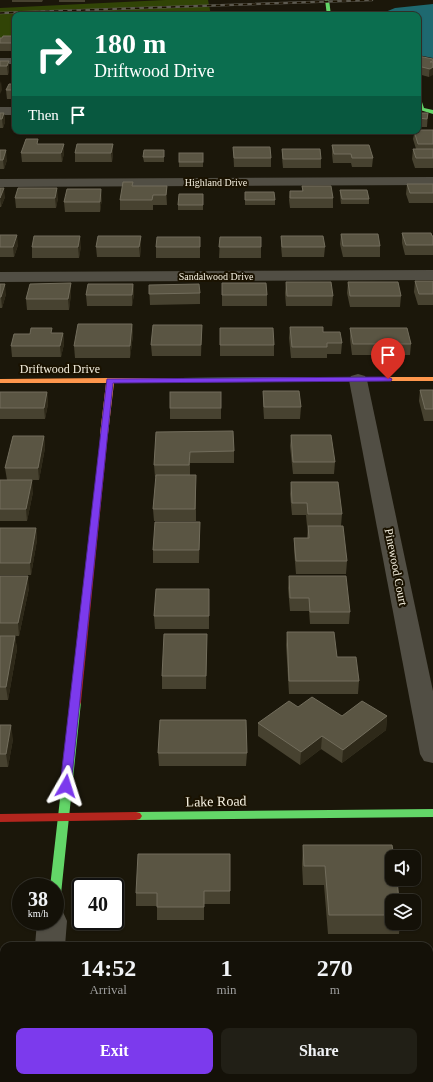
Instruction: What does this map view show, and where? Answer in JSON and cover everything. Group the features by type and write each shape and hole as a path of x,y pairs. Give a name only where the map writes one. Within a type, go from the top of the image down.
{"street":[{"path":"327,0 329,12"},
{"path":"0,61 12,60"},
{"path":"0,111 12,111"},
{"name":"Highland Drive","path":"0,183 433,181"},
{"name":"Sandalwood Drive","path":"0,277 433,275"},
{"name":"Driftwood Drive","path":"0,381 433,379"},
{"path":"56,878 110,380"},
{"name":"Pinewood Court","path":"358,380 433,754"},
{"name":"Lake Road","path":"0,818 433,813"},
{"path":"50,942 51,930"}],"green space":[{"path":"165,0 208,0 210,12 12,12 12,38 0,39 0,8"}],"water":[{"path":"433,4 433,58 421,56 421,12 385,12 395,8"}],"building":[{"path":"3,36 12,36 12,43 0,43 0,38"},
{"path":"421,57 433,59 433,61 430,62 433,62 433,67 430,69 421,67"},
{"path":"0,61 9,61 7,66 0,66"},
{"path":"9,84 12,84 12,90 6,90"},
{"path":"0,113 4,113 2,119 0,119"},
{"path":"421,113 428,113 427,119 421,118"},
{"path":"421,130 433,130 433,144 418,144 415,134 421,134"},
{"path":"26,139 38,139 37,144 64,144 61,153 21,153"},
{"path":"77,144 113,144 111,153 75,153"},
{"path":"332,145 369,145 373,158 352,158 351,154 334,154"},
{"path":"233,147 270,147 271,158 234,158"},
{"path":"282,149 320,149 321,159 283,159"},
{"path":"413,149 433,149 433,158 416,158"},
{"path":"0,150 6,150 3,160 0,160"},
{"path":"144,150 164,150 164,157 143,157"},
{"path":"179,153 203,153 203,162 179,162"},
{"path":"123,182 133,182 132,186 167,186 166,195 153,195 152,200 120,200"},
{"path":"407,184 433,184 433,193 410,193"},
{"path":"302,186 331,186 333,198 290,198 290,191 303,191"},
{"path":"0,188 4,188 0,198"},
{"path":"18,188 57,188 55,198 15,198"},
{"path":"67,189 101,189 100,202 64,202"},
{"path":"340,190 367,190 369,199 342,199"},
{"path":"245,192 274,192 275,200 245,200"},
{"path":"179,194 203,194 203,205 178,205"},
{"path":"402,233 431,233 433,236 433,245 406,245"},
{"path":"341,234 378,234 380,246 343,246"},
{"path":"0,235 17,235 13,247 0,247"},
{"path":"34,236 80,236 78,247 32,247"},
{"path":"98,236 141,236 139,247 96,247"},
{"path":"281,236 323,236 325,247 282,247"},
{"path":"157,237 200,237 200,247 156,247"},
{"path":"220,237 261,237 261,247 219,247"},
{"path":"415,281 433,281 433,294 419,294"},
{"path":"286,282 331,282 333,296 287,296"},
{"path":"348,282 398,282 401,296 350,296"},
{"path":"71,283 68,299 26,299 30,284"},
{"path":"222,283 266,283 267,295 222,295"},
{"path":"0,284 5,284 1,297 0,297"},
{"path":"88,284 133,284 132,295 86,295"},
{"path":"199,284 200,293 149,294 149,285"},
{"path":"78,324 132,324 130,346 74,346"},
{"path":"153,325 202,325 201,345 151,345"},
{"path":"290,327 323,327 323,332 340,332 342,343 327,343 327,347 292,347"},
{"path":"31,328 52,328 51,333 63,333 60,346 11,346 14,334 30,334"},
{"path":"220,328 273,328 274,345 220,345"},
{"path":"350,328 407,328 411,344 353,344"},
{"path":"420,390 433,390 433,409 425,409"},
{"path":"263,391 299,391 301,407 264,407"},
{"path":"0,392 47,392 44,408 0,408"},
{"path":"170,392 221,392 221,408 170,408"},
{"path":"233,431 234,451 190,452 189,465 154,465 156,432"},
{"path":"291,435 331,435 335,462 293,462"},
{"path":"13,436 44,436 38,468 5,468"},
{"path":"156,475 196,475 195,509 153,509"},
{"path":"0,480 32,480 26,509 0,509"},
{"path":"291,482 338,482 342,514 308,514 307,503 292,503"},
{"path":"155,522 200,522 199,550 153,550"},
{"path":"308,526 343,526 347,561 296,561 294,538 309,538"},
{"path":"0,528 36,528 30,563 0,563"},
{"path":"0,576 28,576 18,623 0,623"},
{"path":"289,576 346,576 350,612 310,612 309,598 290,598"},
{"path":"156,589 209,589 209,616 154,616"},
{"path":"287,632 334,632 337,657 356,657 359,681 289,681"},
{"path":"164,634 207,634 206,676 162,676"},
{"path":"0,636 15,636 6,687 0,687"},
{"path":"312,697 342,716 362,701 387,716 343,750 322,736 301,752 258,723 289,701 298,707"},
{"path":"160,720 246,720 247,753 158,753"},
{"path":"0,725 11,725 6,754 0,754"},
{"path":"303,845 392,845 393,850 385,850 385,886 398,886 398,894 385,894 385,915 329,915 325,866 304,866"},
{"path":"138,854 230,854 230,891 204,891 204,907 157,907 157,893 136,893"}],"railway":[{"path":"29,12 372,0"},
{"path":"0,13 12,13"}],"traffic: fast":[{"path":"327,0 329,12"},
{"path":"421,106 422,109 433,112"},
{"path":"180,380 373,379"},
{"path":"57,878 76,702"},
{"path":"136,816 433,813"}],"traffic: slow":[{"path":"373,379 433,379"},
{"path":"104,434 110,380"},
{"path":"0,381 180,380"}],"traffic: jam":[{"path":"76,702 104,434"},
{"path":"0,818 136,816"}],"route":[{"path":"66,786 110,380 388,379"}]}
